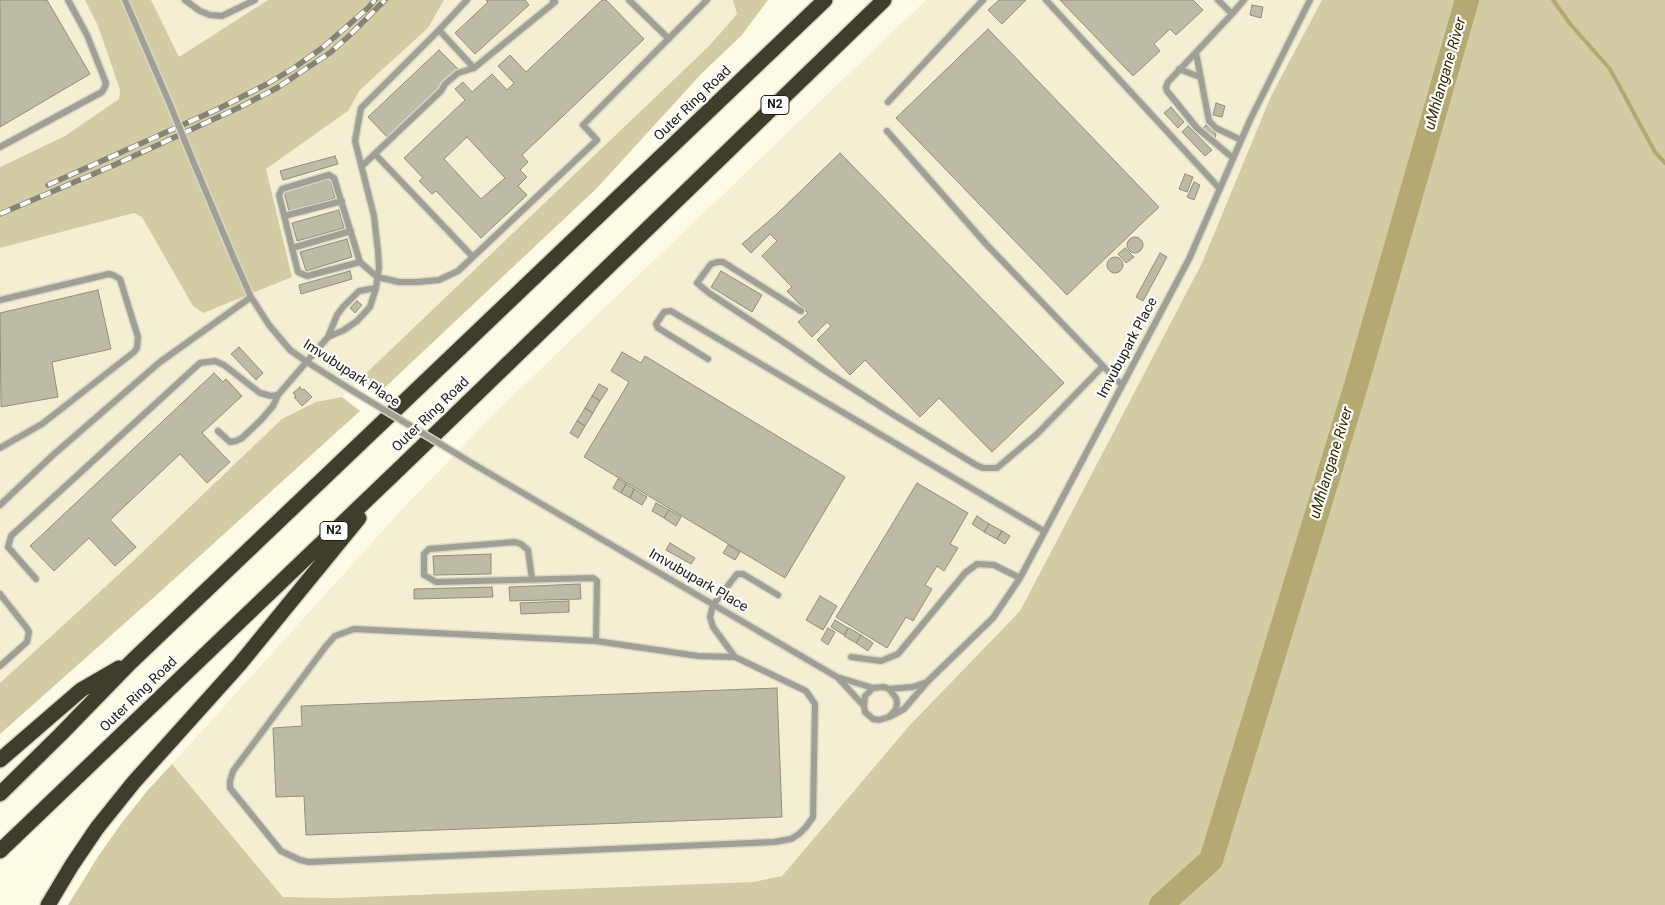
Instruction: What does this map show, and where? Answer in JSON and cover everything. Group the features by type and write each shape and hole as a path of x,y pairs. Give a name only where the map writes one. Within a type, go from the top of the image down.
{"highway":[{"name":"Outer Ring Road","path":"0,794 130,663 825,0"},
{"name":"Outer Ring Road","path":"0,851 399,469 884,0"},
{"path":"48,905 97,828 134,782 239,666 399,469"},
{"path":"0,760 81,690 130,663"}],"lane":[{"path":"0,147 102,92 106,87 87,35 68,0"},
{"name":"Imvubupark Place","path":"125,0 234,262 251,297 269,325 290,350 474,465 837,677 873,688 884,687 889,689 913,687 928,681"},
{"path":"185,0 210,16 222,16 255,0"},
{"path":"328,337 357,321 370,307 376,288 379,267 374,216 355,141 360,108 439,30 466,0"},
{"path":"362,166 441,91 445,84 458,73 474,68 555,0"},
{"path":"629,0 668,39"},
{"path":"360,262 307,276 298,272 279,195 282,189 329,175 336,180 360,262 377,277 398,282 439,280 458,271 597,140 583,124 707,0"},
{"path":"888,102 983,0"},
{"path":"1046,0 1220,189"},
{"path":"1218,0 1232,14"},
{"path":"1233,158 1197,128 1166,88 1168,82 1244,0"},
{"name":"Imvubupark Place","path":"837,677 864,706 869,716 879,720 889,717 904,709 928,681 994,618 1020,578 1189,259 1241,140 1310,0"},
{"path":"439,30 474,68"},
{"path":"1196,53 1209,121 1216,128 1241,140"},
{"path":"1180,69 1200,77"},
{"path":"887,131 986,244 1122,385"},
{"path":"375,154 473,257"},
{"path":"284,216 342,202"},
{"path":"292,248 351,231"},
{"path":"801,311 723,262 710,264 697,283 709,293 894,416 983,468 997,468 1037,434 1103,366"},
{"path":"0,300 113,274 120,279 138,337 137,348 134,352 42,424 0,448"},
{"path":"218,431 230,442 236,441 262,420 273,406 278,395 328,337 337,315 349,300 359,291 376,288"},
{"path":"1,502 52,455 160,362 251,297"},
{"path":"708,359 658,328 656,324 664,312 671,311 1044,531"},
{"path":"36,579 8,547 11,536 200,363 215,361 224,365 260,393 271,396 278,395"},
{"path":"532,578 528,550 515,542 429,549 424,554 424,576 436,582 532,578 590,577 595,579 597,581 596,642"},
{"path":"852,657 881,661 898,654 965,573 977,564 994,564 1020,578"},
{"path":"735,657 713,627 710,618 713,605 734,576 740,574 778,595"},
{"path":"0,594 29,632 26,642 0,666"},
{"path":"354,629 596,642 698,656 735,657 806,691 816,704 813,817 806,827 791,839 764,842 309,862 280,851 230,788 233,771 326,646 335,636 344,632 354,629"},
{"path":"864,706 865,696 873,688"},
{"path":"889,689 897,703 896,709 889,717"}],"shaded area":[{"path":"0,0 85,0 98,26 120,90 119,100 65,136 0,167"},
{"path":"85,0 151,0 179,57 268,0 444,0 428,28 360,90 348,111 266,169 292,277 203,313 193,306 142,217 134,213 0,248 0,167 65,136 119,99 120,90 98,26"},
{"path":"151,0 268,0 179,58"},
{"path":"444,0 733,0 737,14 709,46 342,397 316,402 129,565 0,683 0,248 134,213 292,277 266,169 348,111 360,90 428,28"},
{"path":"733,0 768,0 741,36 702,73 597,188 380,392 360,379 709,46 737,14"},
{"path":"926,0 1322,0 1271,96 1202,263 1020,611 909,726 782,876 753,882 335,898 283,897 172,764 407,504 500,408"},
{"path":"1322,0 1665,0 1665,905 68,905 121,824 147,791 172,764 283,897 335,898 753,882 782,876 909,726 1020,611 1202,263 1271,96"},
{"path":"342,397 360,411 0,734 0,683 129,565 282,419 316,402"}],"building":[{"path":"0,0 47,0 90,74 0,127"},
{"path":"486,0 525,0 529,5 475,54 455,33 488,2"},
{"path":"602,0 606,0 644,39 522,155 528,162 520,170 527,177 518,186 527,195 481,238 436,191 432,194 419,181 423,178 404,158 465,100 455,89 463,82 472,92 492,74 507,90 514,83 498,66 510,55 526,72","holes":["467,137 505,178 481,199 444,159"]},
{"path":"999,0 1026,0 1002,24 988,10"},
{"path":"1060,0 1193,0 1203,10 1176,35 1170,29 1154,44 1160,51 1133,76"},
{"path":"1252,5 1263,7 1261,18 1250,15"},
{"path":"988,29 1159,207 1067,295 896,118"},
{"path":"439,50 459,70 388,138 368,117"},
{"path":"1216,103 1225,106 1222,117 1213,115"},
{"path":"1171,107 1184,122 1178,128 1164,113"},
{"path":"1206,125 1216,134 1215,139 1202,129"},
{"path":"1188,126 1212,150 1205,156 1182,132"},
{"path":"840,153 1064,383 992,452 939,398 920,417 865,360 850,375 817,340 831,326 827,322 812,337 798,322 808,313 787,291 792,287 762,256 777,241 770,234 751,253 742,244 778,213"},
{"path":"335,156 338,164 283,180 280,171"},
{"path":"1185,174 1193,177 1187,192 1179,189"},
{"path":"330,179 335,198 289,211 284,192"},
{"path":"1194,182 1200,185 1194,200 1187,197"},
{"path":"339,210 344,228 297,241 292,223"},
{"path":"1135,237 1141,239 1143,245 1141,251 1135,253 1129,251 1127,245 1129,239"},
{"path":"347,239 352,257 306,271 300,252"},
{"path":"1125,248 1134,257 1126,263 1118,254"},
{"path":"1160,253 1167,257 1143,301 1136,297"},
{"path":"1115,257 1121,259 1123,265 1121,271 1115,273 1109,271 1107,265 1109,259"},
{"path":"350,271 352,279 301,294 299,285"},
{"path":"721,271 762,295 752,312 711,287"},
{"path":"98,290 111,349 52,362 58,397 1,407 0,313"},
{"path":"357,301 362,305 355,313 350,308"},
{"path":"239,347 263,373 256,380 231,354"},
{"path":"622,352 641,363 645,356 845,477 785,578 584,457 629,382 611,371"},
{"path":"214,373 223,382 226,379 242,396 202,433 230,462 207,483 180,454 110,520 136,547 115,566 89,538 54,571 30,546"},
{"path":"599,384 608,389 600,401 592,396"},
{"path":"300,387 312,397 302,406 293,393"},
{"path":"592,396 600,401 593,413 585,408"},
{"path":"585,408 593,413 585,426 577,421"},
{"path":"577,421 585,426 578,438 570,433"},
{"path":"618,479 626,484 621,493 613,488"},
{"path":"917,483 968,513 950,544 958,548 944,571 937,566 925,585 932,589 913,621 906,617 887,648 836,617"},
{"path":"626,484 634,489 630,498 621,493"},
{"path":"634,489 647,497 642,505 630,498"},
{"path":"656,503 669,510 664,518 652,511"},
{"path":"669,510 681,517 676,526 664,518"},
{"path":"977,516 989,524 984,532 972,524"},
{"path":"989,524 1002,531 997,539 984,532"},
{"path":"1002,531 1010,536 1005,544 997,539"},
{"path":"670,543 695,558 691,564 666,550"},
{"path":"728,545 740,552 735,560 723,553"},
{"path":"491,554 491,574 434,575 433,556"},
{"path":"580,584 581,599 510,601 509,587"},
{"path":"492,587 493,597 414,599 414,589"},
{"path":"820,596 837,606 823,630 806,620"},
{"path":"569,601 569,612 521,614 520,603"},
{"path":"835,620 848,628 844,635 831,627"},
{"path":"828,628 835,632 828,645 821,640"},
{"path":"849,628 861,635 856,643 844,636"},
{"path":"861,635 873,643 868,651 856,643"},
{"path":"777,688 782,817 306,835 304,796 276,797 273,728 302,726 301,706"}],"waterway":[{"name":"uMhlangane River","path":"1161,905 1211,860 1355,389 1467,0"},
{"path":"1553,0 1571,25 1610,69 1655,152 1665,163"}],"railway":[{"path":"48,185 218,109 267,84 322,48 375,0"},
{"path":"0,214 112,166 277,88 331,52 385,0"}]}
